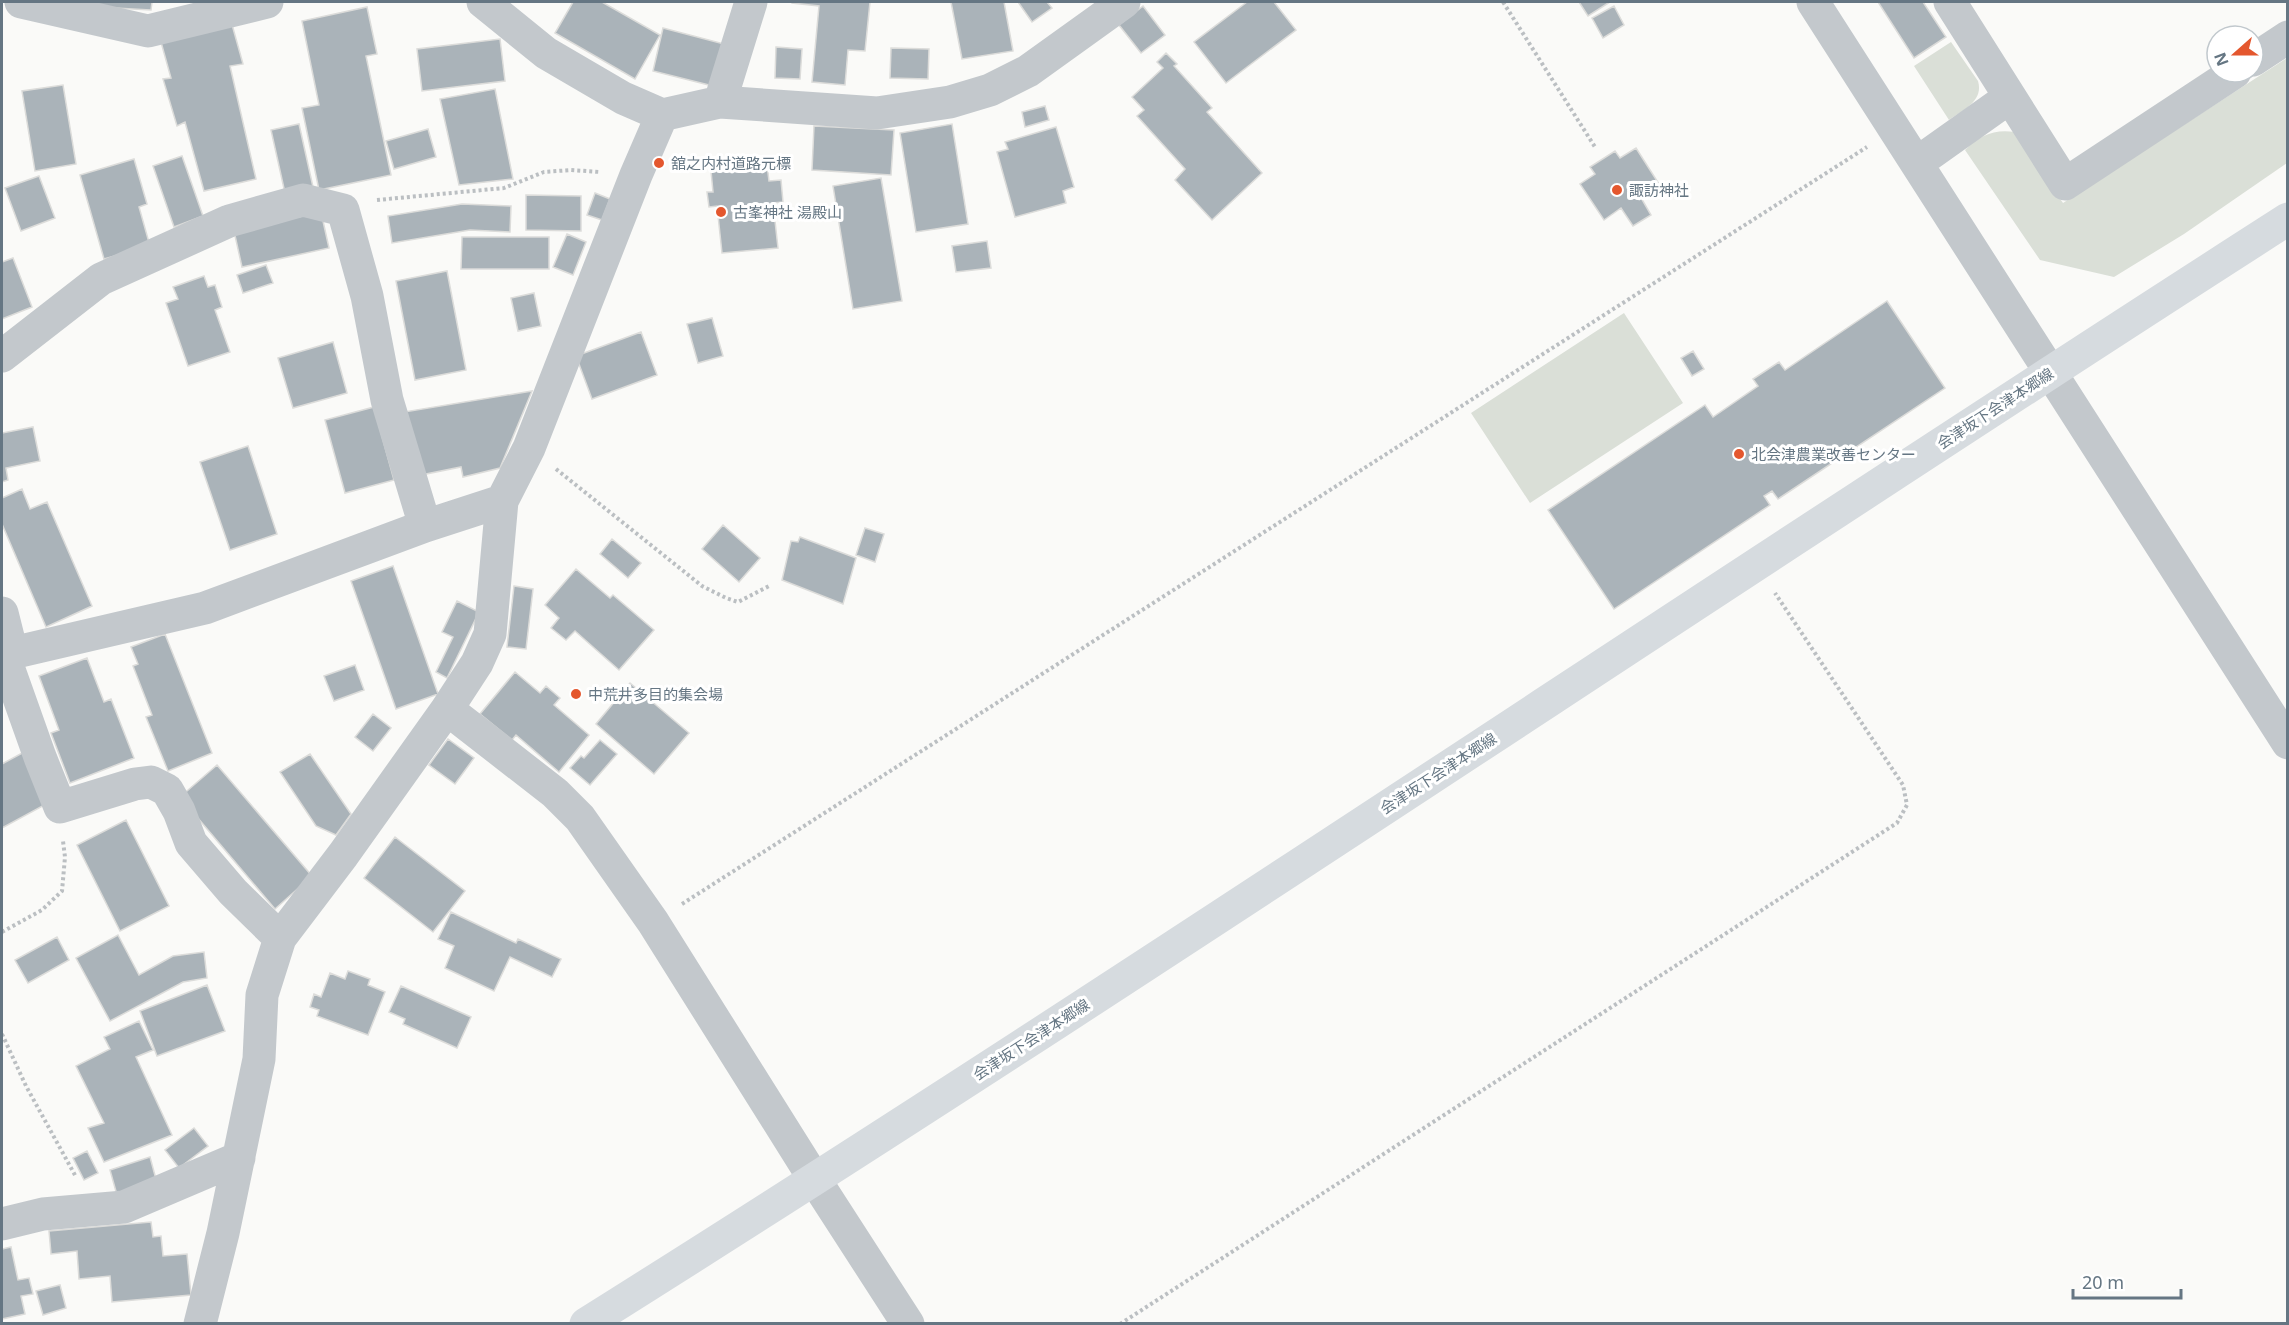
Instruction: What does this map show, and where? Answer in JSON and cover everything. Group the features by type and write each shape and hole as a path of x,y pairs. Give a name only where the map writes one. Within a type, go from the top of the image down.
{"main road":[{"name":"会津坂下会津本郷線","path":"586,1323 815,1180 2049,372 2288,219"}],"street":[{"path":"21,2 148,31 267,2"},
{"path":"483,2 546,53 623,98 662,115 720,102 877,112 950,102 990,90 1028,71 1124,2"},
{"path":"720,102 751,2"},
{"path":"1813,2 2288,743"},
{"path":"1950,2 2065,184 2217,84"},
{"path":"2265,52 2288,37"},
{"path":"1917,163 2010,97"},
{"path":"200,1323 224,1233 259,1059 262,995 280,938 343,855 477,663 490,634 502,501 529,448 636,175 662,115"},
{"path":"2,356 101,279 229,221 303,200 343,210 367,296 387,400 424,526"},
{"path":"12,653 205,608 424,526 502,501"},
{"path":"2,613 12,653 8,667 60,807 135,784 151,782 167,790 179,811 191,843 233,892 280,938"},
{"path":"447,709 555,793 580,818 653,922 908,1323"},
{"path":"2,1224 43,1215 124,1207 238,1158"}],"path":[{"path":"1503,2 1595,147"},
{"path":"653,922 1895,129"},
{"path":"343,210 358,202 504,188 544,172 571,170 636,175"},
{"path":"529,448 702,586 738,602 771,585"},
{"path":"1120,1323 1897,823 1907,805 1903,785 1756,564"},
{"path":"2,932 42,910 62,891 65,857 60,807"},
{"path":"2,1034 26,1086 92,1209"}],"shaded area":[{"path":"1951,42 1978,81 1979,88 1971,104 1949,120 1914,66"},
{"path":"2287,58 2287,163 2184,234 2114,277 2040,260 1965,150 1976,140 1988,134 2000,131 2015,132 2063,203 2247,84 2265,84 2265,72"},
{"path":"1624,313 1683,403 1530,503 1471,413"}],"building":[{"path":"97,2 152,2 151,10 97,7"},
{"path":"573,2 602,2 660,35 635,79 555,33"},
{"path":"792,2 870,2 865,51 848,50 845,85 812,82 819,6"},
{"path":"951,2 1004,2 1013,51 962,59"},
{"path":"1018,2 1047,2 1052,8 1032,22"},
{"path":"1247,2 1274,2 1296,30 1226,83 1194,42"},
{"path":"1579,2 1610,2 1588,16"},
{"path":"1878,2 1923,2 1946,37 1914,58"},
{"path":"1143,6 1165,35 1141,53 1119,25"},
{"path":"1614,6 1624,25 1603,38 1592,18"},
{"path":"367,7 377,54 366,56 391,175 319,190 302,108 319,105 302,21"},
{"path":"231,21 243,64 230,66 256,179 204,191 185,122 177,126 163,79 171,78 161,42"},
{"path":"663,28 724,44 713,86 653,71"},
{"path":"500,39 505,81 422,91 417,49"},
{"path":"776,47 802,49 800,79 775,78"},
{"path":"891,48 929,49 928,79 890,78"},
{"path":"1166,53 1177,64 1174,66 1212,108 1207,112 1262,173 1212,220 1175,180 1185,169 1137,116 1144,110 1132,97 1163,68 1157,62"},
{"path":"63,85 76,164 35,171 22,91"},
{"path":"495,89 513,179 459,185 440,99"},
{"path":"1045,106 1049,120 1025,127 1022,112"},
{"path":"299,124 313,187 285,193 271,130"},
{"path":"952,124 968,224 916,232 900,133"},
{"path":"814,126 894,130 891,175 812,170"},
{"path":"1056,127 1074,187 1063,191 1066,203 1015,217 997,152 1008,149 1005,142"},
{"path":"428,129 436,157 394,169 386,141"},
{"name":"諏訪神社","path":"1636,148 1659,184 1640,196 1651,215 1633,226 1621,208 1604,220 1580,184 1595,174 1590,167 1615,151 1620,158"},
{"path":"182,156 203,216 174,227 153,166"},
{"path":"134,159 147,204 139,207 150,246 104,259 80,175"},
{"path":"767,165 769,181 781,180 783,202 773,203 778,248 722,253 717,206 709,207 707,192 713,192 711,171"},
{"path":"39,176 55,218 21,231 5,188"},
{"path":"881,178 902,301 853,309 833,186"},
{"path":"595,193 610,199 602,220 587,215"},
{"path":"526,195 581,196 581,231 526,230"},
{"path":"462,204 511,206 510,232 470,230 392,243 388,216"},
{"path":"321,212 329,248 242,267 234,231"},
{"path":"567,234 586,242 573,275 553,267"},
{"path":"462,237 549,237 549,269 461,269"},
{"path":"987,241 991,268 956,272 952,246"},
{"path":"13,258 32,307 2,319 2,262"},
{"path":"266,265 273,283 243,293 237,275"},
{"path":"447,271 466,370 415,380 396,281"},
{"path":"204,276 208,287 215,285 222,307 215,310 230,352 188,366 166,303 178,299 173,287"},
{"path":"534,293 541,326 518,331 511,298"},
{"name":"北会津農業改善センター","path":"1887,301 1945,388 1778,499 1772,491 1764,496 1770,505 1614,609 1548,510 1705,405 1713,417 1758,386 1753,379 1779,362 1785,370"},
{"path":"712,318 723,356 698,363 687,324"},
{"path":"641,332 657,375 592,399 576,356"},
{"path":"333,342 347,393 293,408 278,358"},
{"path":"1693,351 1704,369 1692,376 1681,358"},
{"path":"532,391 500,468 463,477 461,467 416,476 404,412"},
{"path":"374,407 394,480 345,493 325,420"},
{"path":"33,427 40,461 6,468 8,480 2,482 2,433"},
{"path":"248,446 277,534 230,550 200,462"},
{"path":"22,489 30,509 47,502 92,606 46,627 2,524 2,498"},
{"path":"723,525 760,558 739,582 702,549"},
{"path":"865,528 884,534 875,562 856,555"},
{"path":"800,537 856,558 843,604 782,580 791,541 798,542"},
{"path":"612,539 641,563 628,578 600,554"},
{"path":"393,566 438,694 396,709 351,581"},
{"path":"576,569 610,598 613,595 654,630 619,670 575,631 566,640 551,628 559,618 545,605"},
{"path":"514,586 533,589 526,649 507,647"},
{"path":"457,601 479,612 447,678 436,672 453,637 442,632"},
{"path":"165,634 212,753 168,771 146,717 152,715 133,666 138,664 131,647"},
{"path":"87,658 104,702 111,699 134,758 70,783 51,733 59,730 39,676"},
{"path":"355,665 364,690 334,701 324,676"},
{"path":"515,672 540,693 546,686 560,698 554,705 589,735 559,772 516,735 512,740 480,714"},
{"path":"630,683 689,733 654,774 596,724"},
{"path":"373,714 391,728 373,751 355,737"},
{"path":"448,739 474,758 455,784 429,765"},
{"path":"600,740 617,754 590,785 570,768 581,756 584,758"},
{"path":"24,752 50,802 2,828 2,764"},
{"path":"310,754 351,814 336,835 316,826 280,772"},
{"path":"217,765 312,876 275,909 180,797"},
{"path":"126,820 169,906 120,931 77,845"},
{"path":"395,837 465,891 433,932 364,878"},
{"path":"451,912 516,943 518,939 561,959 552,977 510,957 494,991 445,968 454,946 438,939"},
{"path":"118,935 139,975 173,956 204,952 207,978 183,982 110,1021 76,958"},
{"path":"57,937 69,960 28,983 15,960"},
{"path":"348,971 370,979 368,985 385,992 368,1035 317,1016 319,1010 310,1007 314,994 321,997 330,973 345,979"},
{"path":"207,985 225,1031 157,1056 140,1011"},
{"path":"401,986 471,1017 457,1048 403,1024 405,1019 389,1012"},
{"path":"139,1021 153,1050 136,1057 172,1135 104,1162 88,1128 104,1123 76,1066 110,1049 104,1037"},
{"path":"194,1128 208,1146 179,1168 165,1150"},
{"path":"87,1151 98,1173 84,1180 73,1158"},
{"path":"150,1157 157,1183 117,1195 110,1170"},
{"path":"151,1222 153,1237 161,1236 163,1256 187,1254 191,1295 112,1302 110,1276 79,1279 77,1251 51,1254 49,1231"},
{"path":"11,1247 18,1280 29,1278 33,1294 21,1296 25,1314 2,1319 2,1249"},
{"path":"60,1285 66,1308 43,1315 36,1291"}],"place":[{"name":"舘之内村道路元標","path":"659,163"},
{"name":"諏訪神社","path":"1617,190"},
{"name":"古峯神社 湯殿山","path":"721,212"},
{"name":"北会津農業改善センター","path":"1739,454"},
{"name":"中荒井多目的集会場","path":"576,694"}]}
